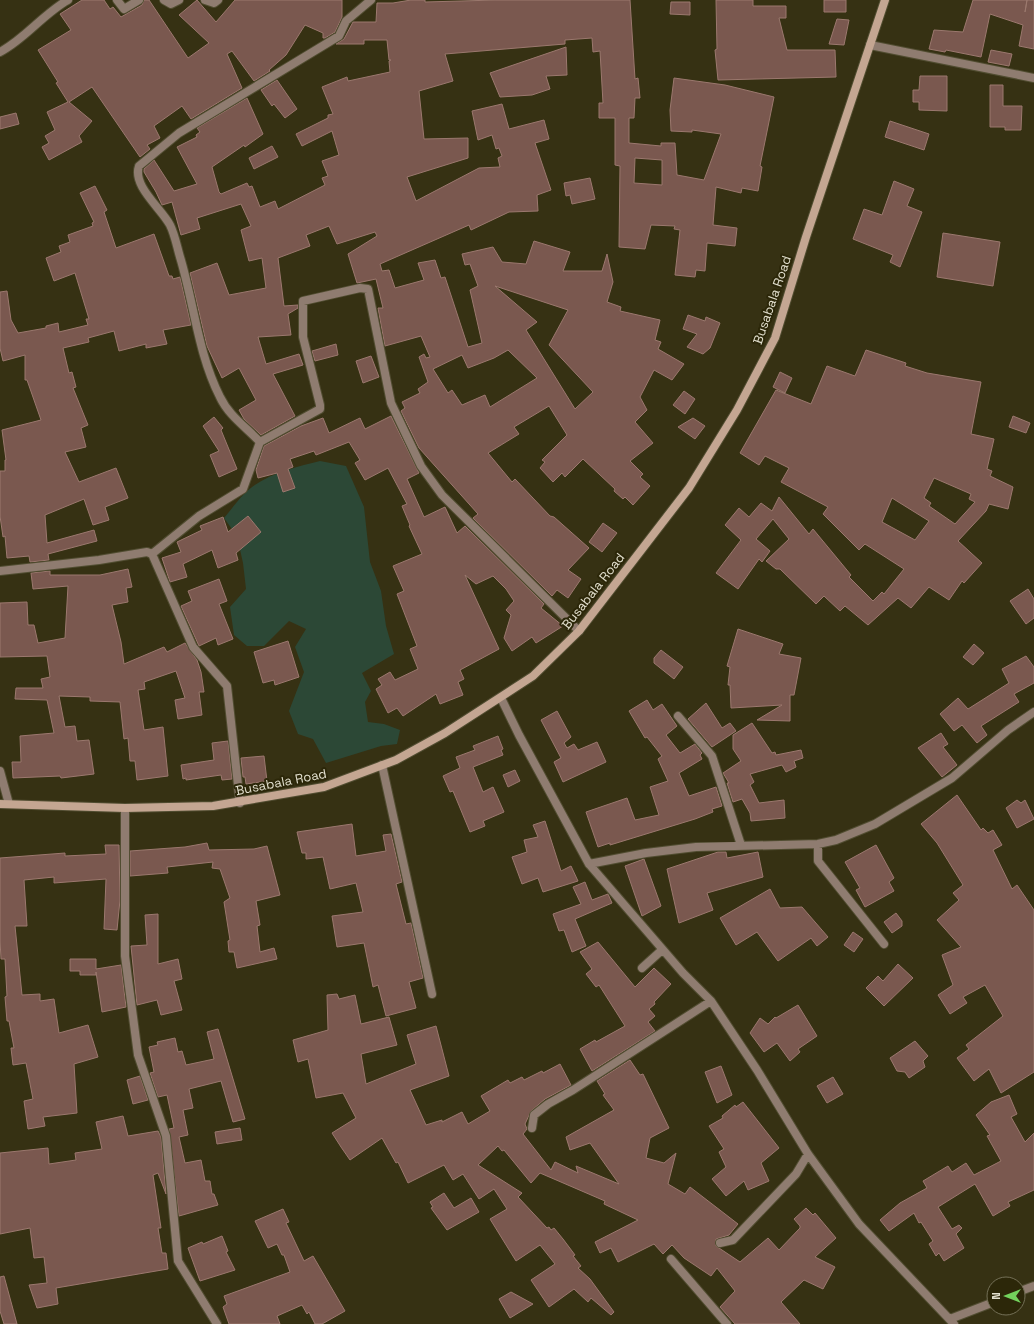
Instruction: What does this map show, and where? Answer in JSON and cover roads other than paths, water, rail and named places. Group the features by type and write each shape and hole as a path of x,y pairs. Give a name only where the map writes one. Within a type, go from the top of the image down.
{"street":[{"path":"0,52 8,48 57,6 68,0"},
{"path":"117,0 124,9 139,0"},
{"path":"164,0 170,4 180,0"},
{"path":"205,0 214,3 218,0"},
{"path":"260,442 234,418 220,398 206,363 183,266 170,226 140,183 136,173 139,166 179,133 339,36 346,21 371,0"},
{"name":"Busabala Road","path":"0,804 125,808 213,806 240,803 324,787 396,760 501,698 533,676 579,631 689,488 737,410 775,338 808,229 885,0"},
{"path":"870,44 1034,78"},
{"path":"152,554 199,516 243,489 253,465 260,442 320,409 302,337 303,301 309,298 360,288 368,289 391,403 421,466 442,495 579,631"},
{"path":"0,572 99,560 148,552 152,554 193,646 227,686 240,803"},
{"path":"501,698 519,735 589,864 662,950 711,1001 758,1070 808,1154 859,1224 952,1322 986,1306"},
{"path":"589,864 646,852 741,845 818,844 836,840 875,824 952,778 1008,730 1034,712"},
{"path":"678,716 712,756 741,845"},
{"path":"382,765 432,994"},
{"path":"0,771 9,804"},
{"path":"125,808 125,956 138,1055 166,1136 178,1261 217,1324"},
{"path":"818,844 818,861 884,944"},
{"path":"642,968 662,950"},
{"path":"532,1128 534,1115 548,1104 573,1090 711,1001"},
{"path":"720,1243 733,1240 796,1174 808,1154"},
{"path":"671,1259 727,1324"}]}
